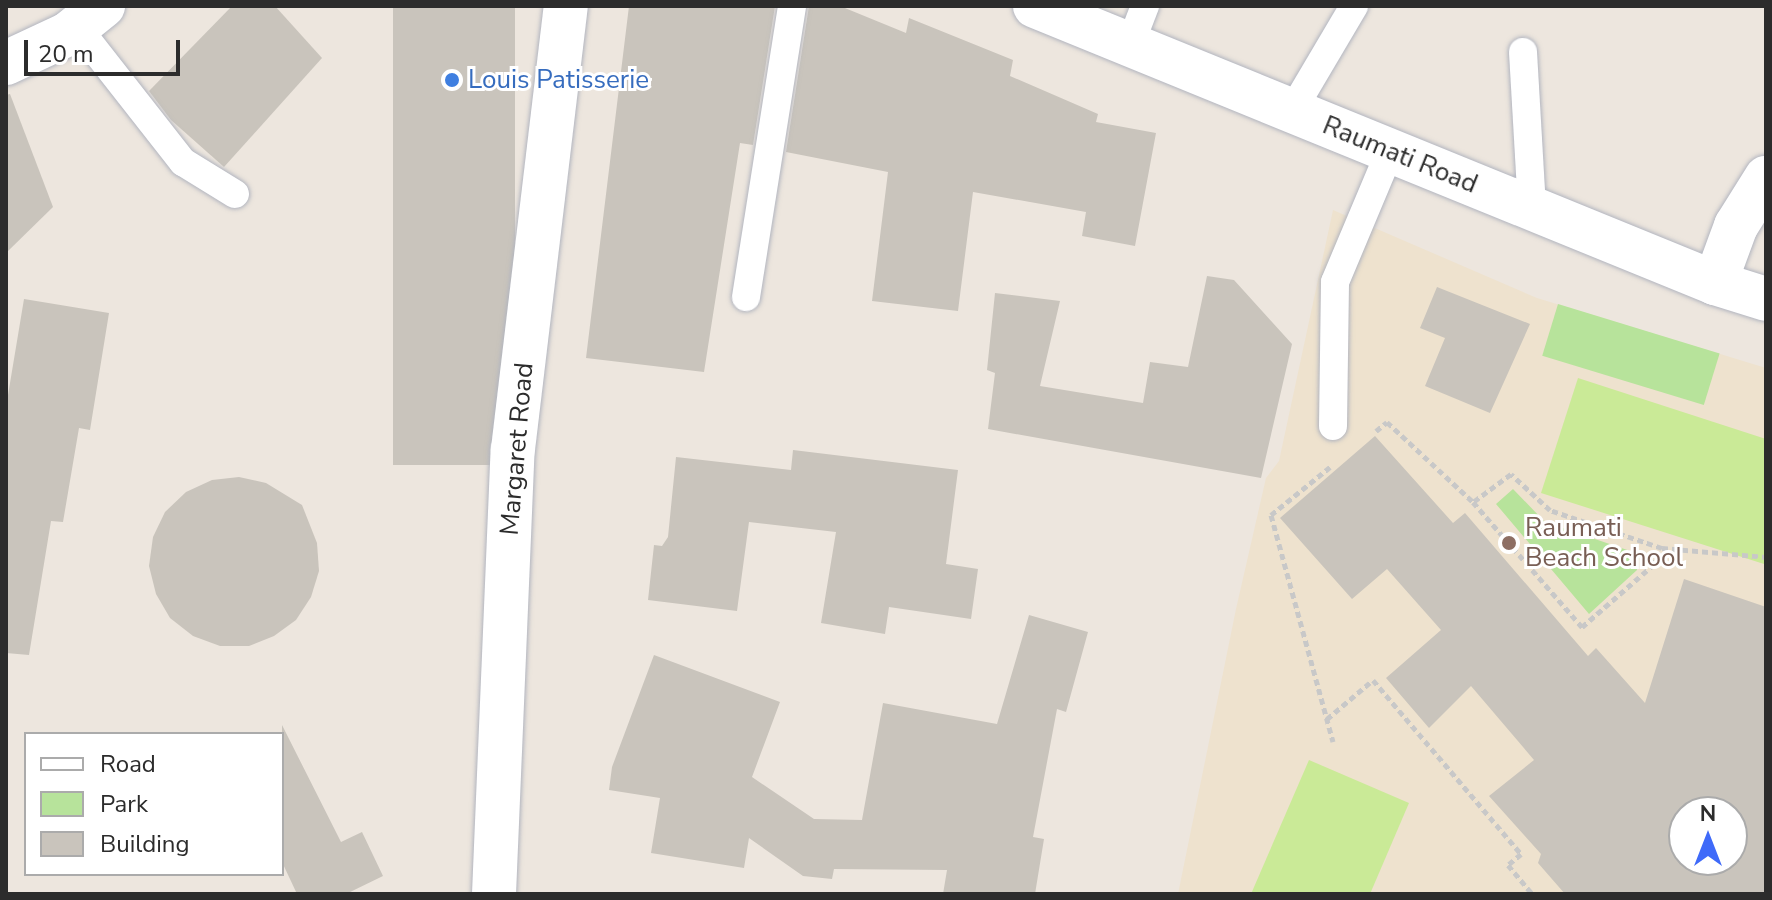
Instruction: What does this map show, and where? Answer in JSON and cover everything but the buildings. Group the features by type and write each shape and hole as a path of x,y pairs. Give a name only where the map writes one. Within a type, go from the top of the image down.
{"street":[{"name":"Margaret Road","path":"494,894 513,449 566,6"},
{"name":"Raumati Road","path":"1035,6 1137,26 1292,111 1715,283 1766,299"},
{"path":"6,63 90,16"},
{"path":"1715,283 1736,226 1766,178"}],"lane":[{"path":"746,297 792,6"},
{"path":"1292,111 1354,6"},
{"path":"90,16 183,162 235,194"},
{"path":"1523,52 1532,209"},
{"path":"1333,426 1335,282 1390,151"}],"path":[{"path":"1364,440 1387,422 1473,502 1582,627 1652,566 1662,548"},
{"path":"1333,742 1271,515 1341,459"},
{"path":"1473,502 1511,474 1550,510 1662,548 1766,557"},
{"path":"1327,719 1373,680 1521,854 1508,865 1532,894"}],"shaded area":[{"name":"Raumati Beach School","path":"1333,210 1537,298 1766,368 1766,894 1178,894 1266,478 1279,461"}],"green space":[{"path":"1558,304 1720,353 1704,405 1542,356"},
{"path":"1578,378 1766,439 1764,564 1541,493"},
{"path":"1513,489 1545,522 1639,554 1637,570 1589,614 1496,504"},
{"path":"1309,760 1409,803 1370,894 1251,894"}],"place":[{"name":"Louis Patisserie","path":"452,80"},
{"name":"Raumati Beach School","path":"1509,543"}]}
